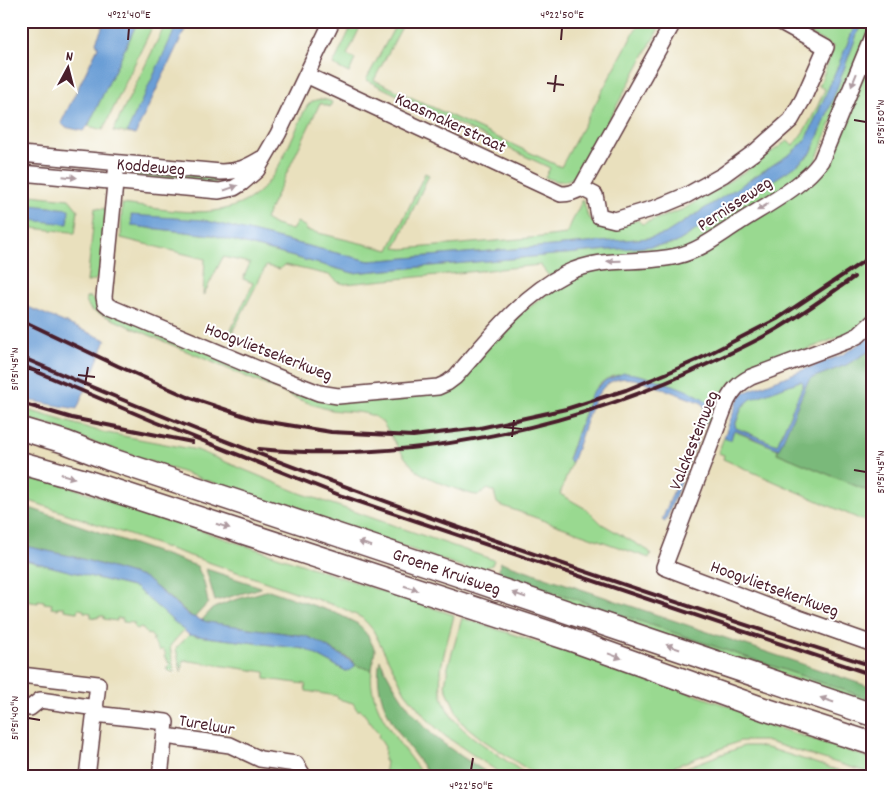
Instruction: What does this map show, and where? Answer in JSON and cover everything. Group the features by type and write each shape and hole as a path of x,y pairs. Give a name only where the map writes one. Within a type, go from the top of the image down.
{"main road":[{"name":"Groene Kruisweg","path":"21,429 65,442 109,459 873,715"},
{"name":"Groene Kruisweg","path":"21,463 82,480 559,636 764,709 873,744"}],"street":[{"name":"Koddeweg","path":"21,173 219,191 228,190 242,184 250,177 278,134 332,21"},
{"path":"674,21 581,188 595,195 598,216 614,220 658,207 687,195 723,174 756,151 791,120 798,110 826,47 779,21"},
{"name":"Pernisseweg","path":"531,297 564,274 584,265 604,261 666,258 694,250 799,183 815,170 822,161 873,35"},
{"name":"Kaasmakerstraat","path":"306,75 561,194 575,192 581,188"},
{"name":"Koddeweg","path":"21,154 228,172 244,169 264,157"},
{"name":"Hoogvlietsekerkweg","path":"117,163 104,291 105,303 110,307 319,393 338,396 438,387 448,383 506,319 531,297"},
{"name":"Valckesteinweg","path":"664,567 727,401 734,389 751,377 836,347 860,335 873,322"},
{"name":"Hoogvlietsekerkweg","path":"664,567 873,644"},
{"path":"21,675 98,684 87,777"},
{"path":"21,707 30,708 40,700 166,722 165,736"},
{"name":"Tureluur","path":"160,777 165,736 230,745 260,759 296,764 304,777"}],"green space":[{"path":"138,21 155,21 103,130 88,126"},
{"path":"167,21 185,21 131,134 113,131"},
{"path":"354,21 363,21 347,55 355,59 349,73 333,65"},
{"path":"398,21 405,21 374,80 561,167 640,21 663,21 580,173 567,180 555,181 545,177 550,168 366,80"},
{"path":"785,21 857,21 809,134 803,143 790,154 665,234 649,238 369,261 203,220 132,226 212,235 353,273 676,243 797,165 811,153 862,21 873,21 815,162 793,182 689,250 549,276 540,265 345,284 338,282 329,275 285,265 280,269 266,266 232,333 230,332 253,283 243,279 250,263 223,257 203,296 205,259 121,238 122,204 195,212 214,211 231,207 247,200 262,189 273,175 306,107 319,99 332,102 330,107 320,103 265,219 275,225 292,230 297,222 306,227 306,230 389,250 425,173 429,175 395,248 403,249 566,234 583,199 588,217 606,228 638,220 642,224 684,209 744,172 787,141 793,145 803,132 825,89 819,86 834,47"},
{"path":"873,50 873,314 854,331 757,369 711,424 705,422 709,411 703,399 669,384 639,375 624,374 611,377 599,385 589,399 568,459 572,462 560,494 588,510 602,524 649,551 651,554 649,558 500,505 497,503 494,492 488,489 478,495 435,481 419,472 410,464 382,422 377,418 365,413 328,409 298,399 91,310 86,302 86,297 90,297 99,306 305,395 439,392 511,321 560,284 585,270 671,263 815,176"},
{"path":"134,168 216,177 215,185 133,177"},
{"path":"21,194 69,199 78,210 75,234 21,227"},
{"path":"95,208 106,209 100,275 95,280 87,282"},
{"path":"873,349 873,493 777,453 808,381 846,365"},
{"path":"800,381 804,382 803,385 777,445 736,428 735,426 742,407 751,399"},
{"path":"21,408 102,432 197,450 300,493 494,560 492,565 478,572 84,439 62,429 21,417"},
{"path":"734,431 778,449 777,453 873,493 873,525 723,459 724,455 718,453 724,437 730,440"},
{"path":"21,472 454,615 441,671 440,685 446,707 452,717 468,733 530,777 506,777 445,736 426,718 405,692 373,630 362,618 342,608 21,498"},
{"path":"21,505 197,566 204,582 208,603 194,618 145,578 79,558 21,545"},
{"path":"21,559 136,588 184,630 170,646 174,672 168,671 167,667 170,664 164,656 166,654 162,649 160,651 150,634 148,635 141,627 137,629 134,627 134,623 123,622 123,619 117,618 117,621 104,619 104,616 98,616 98,618 91,617 91,613 84,612 84,610 78,609 77,612 64,610 64,607 58,607 58,609 51,608 52,604 44,603 44,601 38,600 38,603 25,601 25,598 21,598"},
{"path":"501,562 873,688 873,700 498,573"},
{"path":"206,569 261,587 261,588 215,601"},
{"path":"498,573 873,700 873,705 503,581"},
{"path":"269,590 338,614 358,624 368,636 375,650 372,670 355,665 348,658 305,636 202,620 212,609 231,601"},
{"path":"462,618 746,712 769,725 873,759 873,774 765,741 740,741 647,777 539,777 483,740 461,722 445,686 448,667"},
{"path":"189,635 305,649 346,671 355,665 372,670 374,697 380,711 387,725 422,774 421,777 384,777 385,747 378,736 379,734 361,710 357,710 353,703 338,699 337,696 306,691 305,684 265,679 265,672 183,660 181,672 176,648"},
{"path":"380,660 403,700 425,727 447,746 493,777 431,777 402,737 385,708 378,677"},
{"path":"744,746 771,749 859,777 660,777"}],"water":[{"path":"105,21 138,21 88,126 83,131 65,127 61,123 98,47 96,42"},
{"path":"179,21 189,21 135,135 127,132"},
{"path":"857,21 862,21 811,153 797,165 676,243 353,273 212,235 132,226 131,215 203,220 369,261 649,238 665,234 790,154 803,143 809,134"},
{"path":"21,204 69,209 68,224 21,219"},
{"path":"21,304 106,340 77,409 21,399"},
{"path":"873,335 873,349 846,365 808,381 779,449 736,431 733,432 731,440 724,437 738,400 743,393 842,355","holes":["800,381 803,382 777,445 736,428 735,425 742,407 751,399"]},
{"path":"624,373 642,376 682,388 703,399 709,406 708,416 665,522 662,520 704,414 702,403 642,381 619,379 610,382 603,388 593,403 572,462 568,460 592,392 606,380"},
{"path":"21,545 79,558 145,578 190,616 207,622 305,636 354,663 355,666 351,670 346,671 305,649 189,635 136,588 21,559"}],"railway":[{"path":"21,320 188,397 257,420 331,432 413,436 480,428 566,409 626,390 697,360 777,319 873,255"},
{"path":"259,449 317,452 376,451 435,445 494,435 552,421 609,404 665,383 758,340 854,277"},
{"path":"21,357 230,443 443,522 657,596 873,666"},
{"path":"21,365 153,421 342,496 873,675"},
{"path":"21,403 72,418 192,442"}]}
